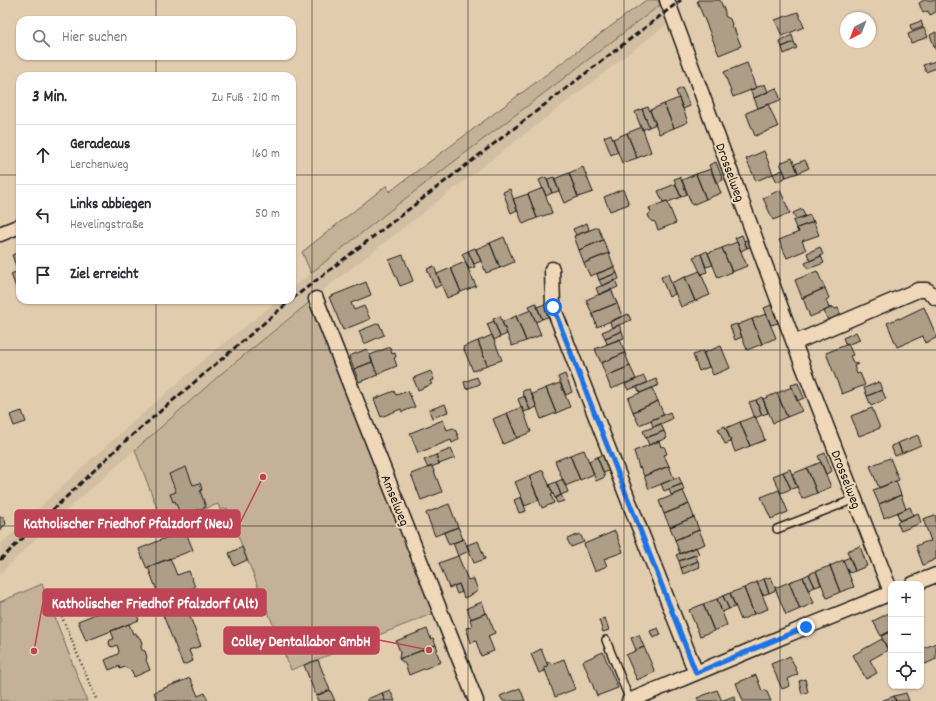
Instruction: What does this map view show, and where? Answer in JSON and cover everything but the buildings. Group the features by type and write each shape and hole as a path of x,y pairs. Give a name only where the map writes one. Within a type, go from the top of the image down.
{"street":[{"name":"Drosselweg","path":"667,0 794,343 888,585"},
{"path":"0,234 16,228"},
{"path":"552,268 553,307 696,673"},
{"path":"794,343 918,290 927,290 936,298"},
{"name":"Amselweg","path":"316,299 476,701"},
{"path":"920,581 936,574"},
{"path":"630,701 888,594"}],"lane":[{"path":"777,529 855,499"},
{"path":"606,640 630,701"}],"path":[{"path":"57,605 97,701"}],"shaded area":[{"path":"646,0 658,0 660,5 397,205 311,273 302,252 387,185 389,192"},
{"path":"660,5 667,24 318,294 222,373 50,525 0,574 0,545 88,462 206,358 273,304 296,304 296,285 397,205"},
{"path":"312,300 434,613 291,670 227,508 220,510 218,504 163,524 135,450 222,373"},
{"path":"42,584 87,701 0,701 0,602"}],"railway":[{"path":"296,296 681,0"},
{"path":"0,560 123,443 286,304"}],"place":[{"name":"Katholischer Friedhof Pfalzdorf (Neu)","path":"263,477"},
{"name":"Colley Dentallabor GmbH","path":"429,650"},
{"name":"Katholischer Friedhof Pfalzdorf (Alt)","path":"34,651"}],"route":[{"path":"553,307 696,673 806,627"}]}
